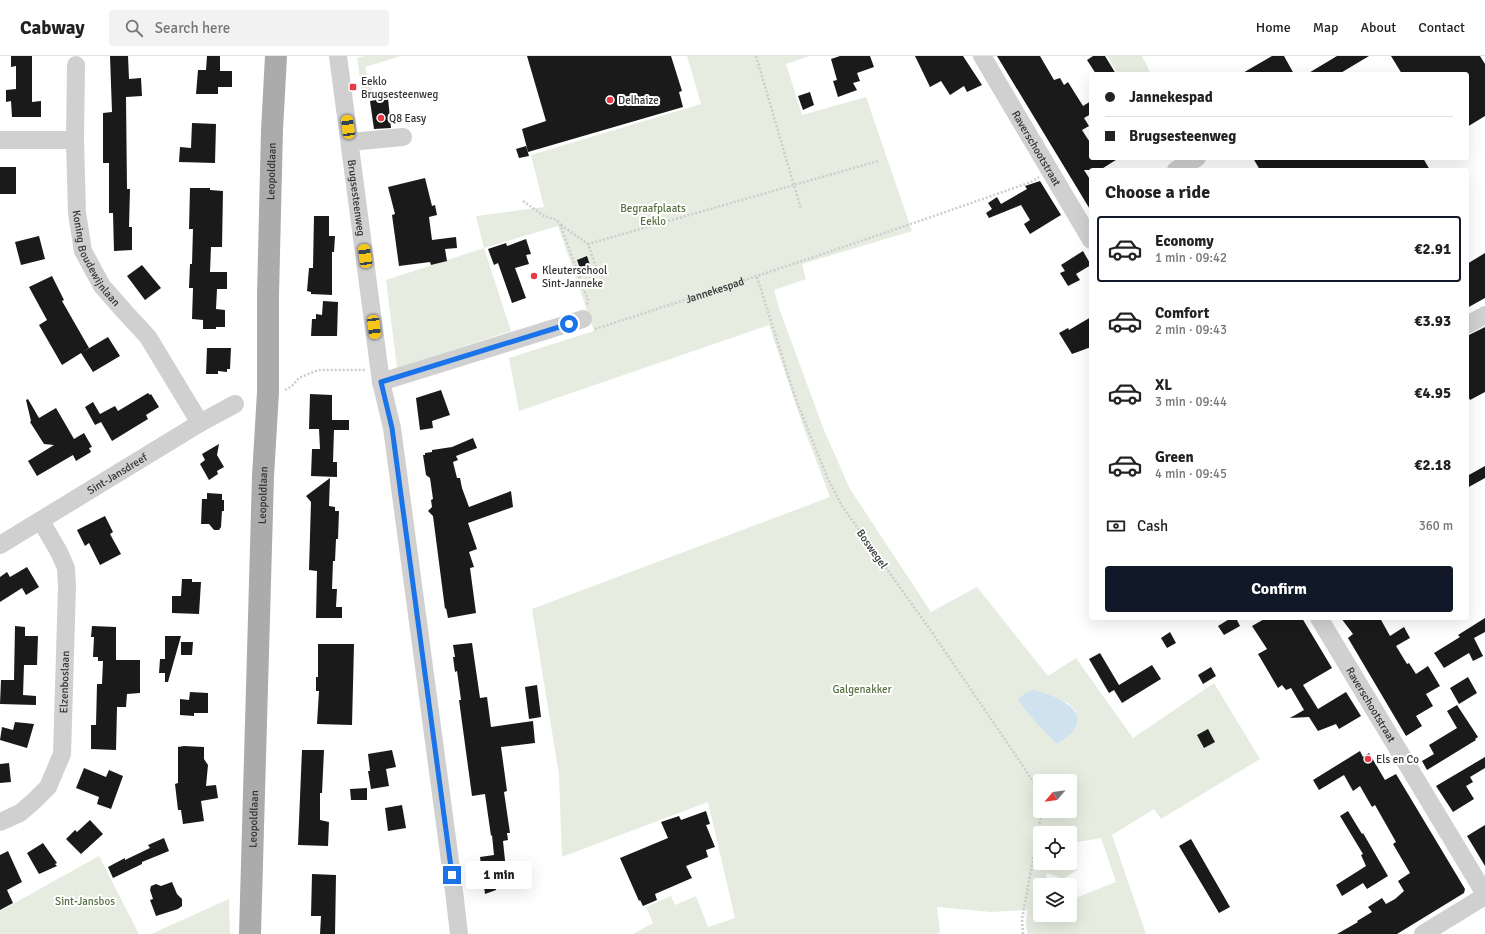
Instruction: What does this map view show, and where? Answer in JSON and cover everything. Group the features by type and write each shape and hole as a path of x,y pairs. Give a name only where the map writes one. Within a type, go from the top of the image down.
{"main road":[{"name":"Leopoldlaan","path":"250,934 263,476 268,392 268,295 272,130 276,56"}],"street":[{"name":"Brugsesteenweg","path":"338,56 380,376 392,428 459,934"},
{"name":"Raverschootstraat","path":"982,56 1049,171 1088,229"},
{"name":"Koning Boudewijnlaan","path":"76,65 75,140 77,213 83,251 102,286 148,337 200,423"},
{"path":"350,142 403,137"},
{"path":"0,140 75,140"},
{"path":"1179,168 1193,160"},
{"path":"1469,324 1485,315"},
{"path":"380,376 584,319"},
{"name":"Sint-Jansdreef","path":"0,545 200,423 235,404"},
{"name":"Elzenboslaan","path":"0,822 20,813 48,787 62,754 67,587 66,568 41,520"},
{"name":"Raverschootstraat","path":"1320,620 1485,895"},
{"path":"1423,934 1485,895"}],"path":[{"path":"756,56 801,209"},
{"path":"588,244 878,161"},
{"name":"Jannekespad","path":"584,319 592,330 757,277 1024,184 1049,171"},
{"path":"523,201 544,216 557,220 560,224 588,244 596,271"},
{"path":"560,224 588,300 584,319"},
{"name":"Boswegel","path":"757,277 795,397 827,477 842,506 929,628 1033,781"},
{"path":"268,392 283,392 292,386 299,378 318,370 380,376"},
{"path":"1023,934 1022,919 1041,818"}],"green space":[{"path":"364,56 401,56 365,67 373,91 362,92 357,58"},
{"path":"687,56 809,56 786,64 802,115 866,97 912,231 802,264 806,279 774,290 780,311 824,430 850,489 931,612 977,587 1048,676 1076,658 1133,738 1214,683 1260,759 1161,819 1154,809 1112,835 1146,934 1028,934 1026,926 1027,910 991,912 937,907 940,933 935,934 633,934 653,923 646,907 671,896 675,905 696,896 708,927 735,918 708,802 562,857 559,775 532,609 830,497 802,423 769,325 519,411 509,358 594,331 558,226 484,248 476,216 544,207 531,155 701,104","holes":["1040,692 1068,703 1076,712 1057,744 1038,725 1017,700","1033,826 1077,826 1077,842 1101,838 1116,882 1077,897 1077,922 1033,922 1033,878 1046,878 1047,873 1065,878 1077,870 1033,870"]},
{"path":"1107,56 1142,56 1150,72 1117,72"},
{"path":"484,248 511,331 397,368 386,280"},
{"name":"Sint-Jansbos","path":"99,856 139,934 0,934 0,911"},
{"path":"229,899 230,934 151,934"}],"water":[{"path":"1033,690 1057,698 1074,710 1077,717 1076,725 1070,734 1057,744 1038,725 1017,700 1027,692"}],"building":[{"path":"11,56 32,56 32,102 41,101 41,117 12,117 11,101 6,102 6,90 16,89 16,66 11,67"},
{"path":"110,56 128,56 129,79 141,78 142,96 126,97 127,189 130,189 129,227 132,227 132,250 114,251 113,213 109,213 109,163 103,163 103,113 112,112"},
{"path":"207,56 220,56 220,71 232,71 232,87 218,87 218,94 196,94 198,70 206,70"},
{"name":"Delhaize","path":"527,56 671,56 682,91 679,92 683,107 528,152 522,129 546,121"},
{"path":"840,56 870,56 874,67 857,73 860,81 853,83 857,90 838,97 833,81 837,80 831,59"},
{"path":"915,56 963,56 982,85 967,92 964,86 950,95 941,81 930,87"},
{"path":"997,56 1040,56 1054,80 1060,78 1064,85 1068,82 1083,106 1089,102 1089,115 1084,118 1089,126 1082,130 1089,141 1089,160 1116,160 1103,168 1089,168 1089,170 1084,170 1089,178 1089,208"},
{"path":"1093,56 1105,56 1115,72 1095,72 1087,60"},
{"path":"1272,56 1284,56 1293,72 1244,72"},
{"path":"1337,56 1369,56 1342,72 1310,72"},
{"path":"1391,56 1480,56 1485,64 1485,116 1469,126 1469,72 1401,72"},
{"path":"810,92 814,105 803,110 798,96"},
{"path":"388,98 391,128 374,129 370,101"},
{"path":"192,123 216,124 215,163 179,162 180,147 191,148"},
{"path":"526,146 529,156 519,158 516,149"},
{"path":"1254,160 1424,160 1429,168 1259,168"},
{"path":"0,167 16,167 16,194 0,194"},
{"path":"425,178 432,206 435,205 437,215 429,217 432,240 456,237 457,248 445,249 447,261 431,265 430,262 399,266 392,215 395,214 388,187"},
{"path":"1040,181 1061,215 1030,234 1024,224 1030,220 1021,205 989,218 986,213 992,209 988,203 997,197 1001,204 1027,189 1025,186"},
{"path":"190,188 210,188 210,190 223,191 222,247 211,247 210,272 227,272 227,289 217,289 216,309 225,310 225,327 216,327 216,329 203,329 203,320 192,319 193,288 189,288 190,264 192,264 193,229 189,229"},
{"path":"314,216 329,216 329,236 335,236 334,252 332,252 332,295 311,294 311,292 307,291 309,268 313,268"},
{"path":"39,236 45,259 21,265 15,242"},
{"path":"526,239 531,254 526,255 529,264 515,268 526,298 512,303 498,263 494,265 488,249 506,243 507,246"},
{"path":"1083,251 1089,262 1089,266 1076,274 1080,280 1068,286 1060,273 1065,271 1061,265"},
{"path":"1485,253 1485,298 1469,307 1469,263"},
{"path":"587,256 592,271 582,274 577,260"},
{"path":"142,265 161,288 145,300 127,276"},
{"path":"52,276 64,300 62,301 89,348 62,365 39,325 47,320 29,287"},
{"path":"323,301 338,302 337,336 311,336 312,319 316,319 316,314 322,315"},
{"path":"1089,318 1089,348 1072,354 1059,333 1068,328 1069,330"},
{"path":"1485,327 1485,392 1470,400 1469,398 1469,335"},
{"path":"108,337 120,356 93,372 81,353"},
{"path":"207,348 231,348 230,369 227,369 227,372 218,371 218,374 206,374"},
{"path":"441,390 450,415 432,421 433,428 420,430 416,398"},
{"path":"148,393 150,395 151,394 159,407 146,415 148,419 112,441 101,422 95,425 85,407 93,402 100,414 115,406 118,411"},
{"path":"310,394 332,395 332,420 349,420 349,430 334,430 333,462 337,462 337,477 311,476 312,449 320,449 319,429 309,429"},
{"path":"28,399 39,418 56,408 74,439 84,433 92,447 89,448 91,452 76,461 73,455 37,476 28,461 54,445 44,444 30,422 26,400"},
{"path":"473,438 477,448 456,456 458,460 453,462 457,478 460,478 469,507 511,491 513,507 468,523 477,549 469,552 474,567 470,568 476,613 448,618 446,608 445,609 433,516 428,511 432,507 431,500 433,499 430,478 426,475 423,455 425,455 425,453 432,452 432,450 452,447"},
{"path":"219,444 217,455 224,467 217,471 218,474 209,480 200,464 205,460 202,454"},
{"path":"1485,466 1485,478 1469,487 1469,475"},
{"path":"330,478 329,506 335,507 335,511 339,511 338,539 336,539 335,561 333,561 332,589 337,589 336,607 342,607 342,618 316,618 317,571 309,570 311,502 306,496"},
{"path":"207,493 222,494 222,500 224,500 224,511 222,511 221,527 219,530 214,530 209,524 201,524 202,499 207,499"},
{"path":"105,516 113,532 110,534 121,554 100,565 89,543 85,546 77,530"},
{"path":"27,567 39,587 26,595 22,588 0,602 0,577 7,572 10,577"},
{"path":"182,579 192,579 192,582 201,582 199,614 172,613 172,596 181,596"},
{"path":"1485,618 1485,632 1474,638 1483,656 1473,661 1469,653 1444,668 1434,653 1460,637 1458,635"},
{"path":"1228,620 1237,620 1240,626 1224,635 1218,626"},
{"path":"1262,620 1303,620 1332,668 1303,685 1318,709 1346,692 1361,716 1339,729 1336,724 1318,731 1309,717 1290,718 1304,710 1291,688 1286,690 1282,685 1278,688 1258,654 1267,649 1252,626"},
{"path":"1342,620 1381,620 1390,636 1404,627 1410,638 1396,646 1407,664 1409,663 1416,674 1428,666 1440,686 1426,694 1433,706 1416,716 1422,726 1406,736 1348,638 1353,634"},
{"path":"15,626 25,627 25,636 38,636 37,665 24,665 23,695 36,696 36,705 0,704 1,680 14,680"},
{"path":"92,626 116,627 116,660 140,660 140,693 127,694 126,707 117,707 116,750 91,749 91,725 96,725 97,684 102,684 103,661 98,661 98,657 93,657 94,637 91,637"},
{"path":"1170,632 1176,643 1167,648 1161,638"},
{"path":"165,636 181,636 168,682 165,682 165,673 159,673 160,659 165,659"},
{"path":"181,642 193,642 192,655 181,655"},
{"path":"472,643 480,698 487,697 491,727 533,721 535,743 501,747 507,791 504,792 510,833 507,833 508,840 503,841 507,880 498,881 498,884 495,884 496,890 485,894 480,857 494,855 492,835 491,836 485,794 472,796 459,700 461,700 457,671 455,672 453,657 455,657 453,645"},
{"path":"318,644 354,644 352,725 317,724 319,691 316,691 316,677 318,677"},
{"path":"1100,653 1119,685 1152,665 1161,679 1122,703 1114,690 1109,693 1089,659"},
{"path":"1211,667 1216,676 1203,684 1198,675"},
{"path":"1468,677 1477,693 1459,704 1450,688"},
{"path":"537,685 541,717 529,719 525,687"},
{"path":"190,692 208,693 208,713 194,713 194,716 180,715 180,699 189,700"},
{"path":"1457,705 1478,737 1475,739 1476,740 1427,770 1422,761 1434,754 1429,745 1457,728 1447,711"},
{"path":"15,722 34,724 27,748 0,740 2,727 13,730"},
{"path":"1208,729 1215,742 1204,748 1197,735"},
{"path":"178,747 204,747 204,759 208,765 206,786 216,785 218,798 201,801 204,821 183,824 181,810 178,810 175,784 178,783"},
{"path":"302,750 324,750 322,793 320,793 320,820 329,822 328,846 298,845"},
{"path":"392,750 396,767 386,769 389,786 371,789 368,771 370,771 368,754"},
{"path":"1360,751 1363,757 1369,753 1385,780 1396,774 1465,889 1464,893 1397,934 1337,934 1372,912 1368,907 1382,898 1386,904 1395,899 1404,891 1398,881 1410,873 1393,844 1396,842 1375,805 1372,807 1360,786 1353,791 1344,775 1319,790 1313,780"},
{"path":"1485,757 1485,768 1470,777 1473,782 1466,786 1474,799 1453,812 1436,786"},
{"path":"9,763 11,782 0,783 0,764"},
{"path":"84,768 106,777 109,770 123,776 111,809 97,804 99,797 76,788"},
{"path":"367,788 367,800 351,800 350,789"},
{"path":"402,805 406,828 388,831 385,808"},
{"path":"706,811 710,824 706,825 715,847 706,850 708,857 686,866 692,878 655,894 657,900 643,906 640,900 639,901 620,858 668,838 661,822 679,816 681,820"},
{"path":"1348,811 1362,834 1363,833 1388,876 1367,889 1363,883 1342,896 1336,885 1366,866 1361,855 1363,854 1340,816"},
{"path":"90,820 103,834 81,854 66,839 75,830 77,832"},
{"path":"1485,825 1485,866 1467,836"},
{"path":"164,838 169,851 142,862 142,864 113,878 108,867 150,848 148,845"},
{"path":"1191,839 1230,907 1219,913 1179,846"},
{"path":"43,843 57,863 55,864 57,866 39,874 27,853"},
{"path":"8,851 22,882 7,890 13,903 0,910 0,855"},
{"path":"312,874 336,875 335,934 320,934 321,916 311,916"},
{"path":"172,882 177,894 182,899 182,906 178,909 156,916 150,900 153,899 150,890 151,886 156,884 161,886"}],"place":[{"name":"Eeklo Brugsesteenweg","path":"353,87"},
{"name":"Delhaize","path":"610,100"},
{"name":"Q8 Easy","path":"381,118"},
{"name":"Kleuterschool Sint-Janneke","path":"534,276"},
{"name":"Els en Co","path":"1368,759"}],"route":[{"path":"452,875 392,428 381,382 569,324"}],"park label":[{"name":"Begraafplaats Eeklo","path":"653,214"},
{"name":"Galgenakker","path":"862,689"}]}
